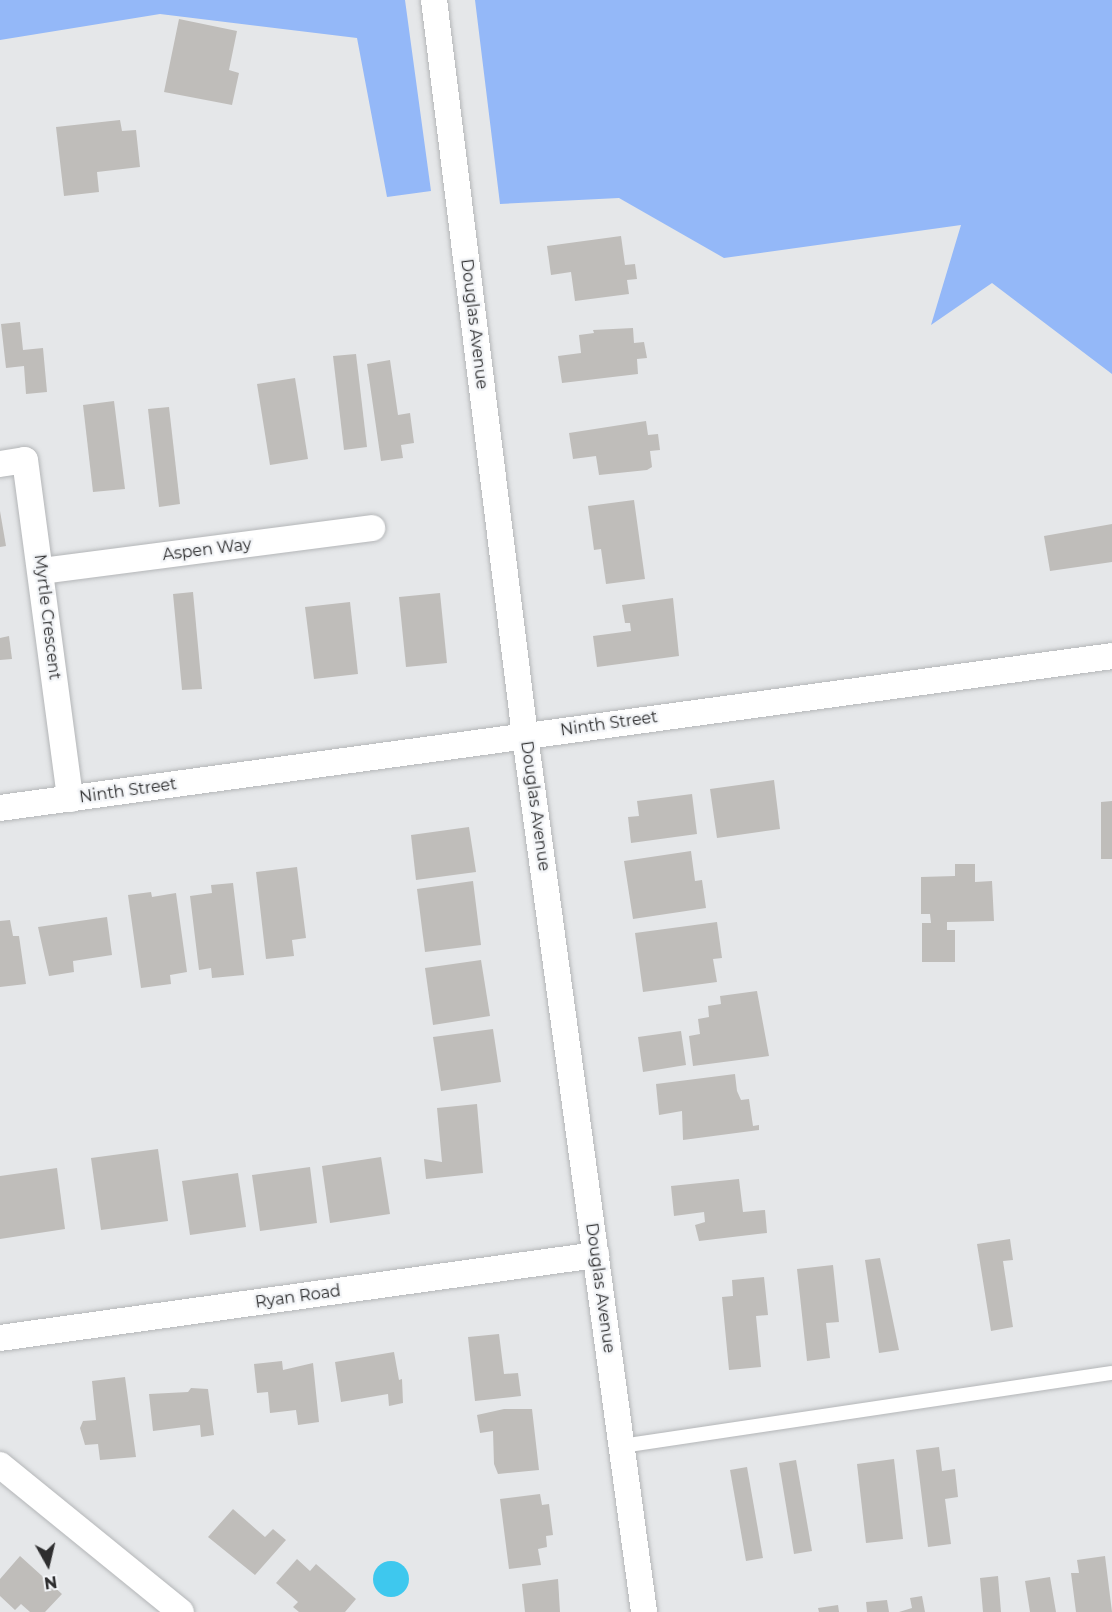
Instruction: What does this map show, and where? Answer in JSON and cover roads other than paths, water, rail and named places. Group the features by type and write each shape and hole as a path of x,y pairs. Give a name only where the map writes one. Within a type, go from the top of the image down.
{"street":[{"name":"Douglas Avenue","path":"434,0 525,736 644,1612"},
{"name":"Myrtle Crescent","path":"0,464 25,460 42,571 70,799"},
{"name":"Aspen Way","path":"42,571 372,528"},
{"name":"Ninth Street","path":"0,808 1112,656"},
{"name":"Ryan Road","path":"0,1338 596,1255"},
{"path":"0,1465 181,1612"}],"lane":[{"path":"622,1446 1112,1373"}]}
